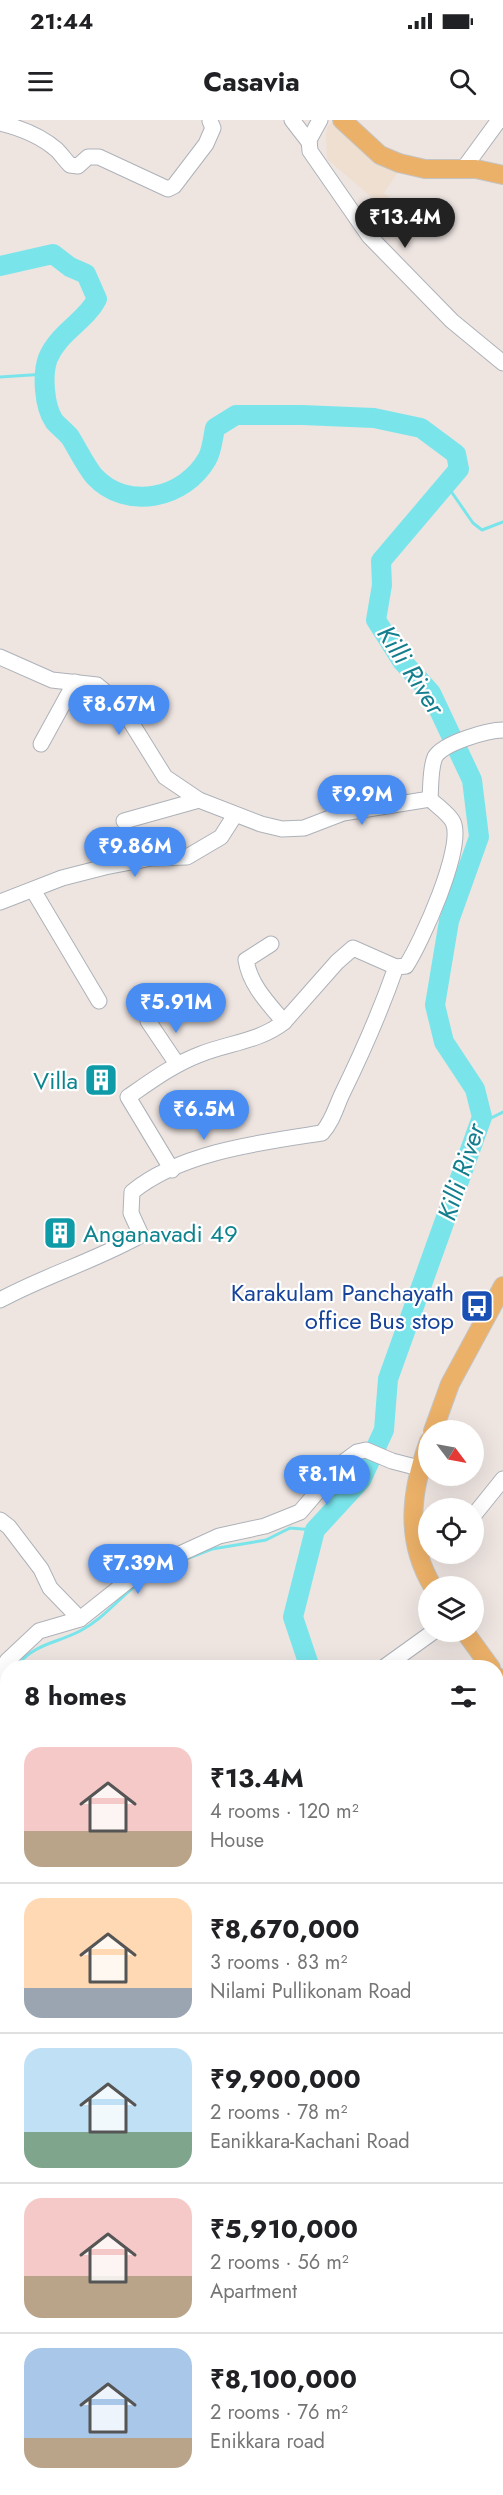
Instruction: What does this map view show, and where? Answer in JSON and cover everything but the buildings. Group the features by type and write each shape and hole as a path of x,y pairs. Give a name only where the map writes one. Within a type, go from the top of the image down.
{"main road":[{"path":"342,120 380,155 399,163 425,169 464,168 503,176"},
{"path":"437,1420 450,1384 503,1286"},
{"path":"418,1473 412,1501 413,1526 419,1554 428,1576"},
{"path":"472,1642 485,1660"}],"street":[{"path":"0,123 33,134 52,147 70,165 78,166 88,157 99,157 168,189 174,186 206,144 213,128 210,120"},
{"path":"292,120 309,142 310,151 369,236 452,321 503,363"},
{"path":"309,142 320,120"},
{"path":"464,168 499,120"},
{"path":"0,657 52,680 97,685 113,696 165,777 199,800 234,815 282,829 304,828 344,813 430,799"},
{"path":"41,744 75,682"},
{"path":"430,799 434,759 449,745 495,730 503,730"},
{"path":"172,1170 128,1097 177,1064 233,1042 262,1035 284,1022 337,962 353,948 396,967 406,966 420,945 437,904 455,840 453,822 430,799"},
{"path":"124,821 199,800"},
{"path":"0,902 105,867 152,858 187,857 221,837 234,815"},
{"path":"33,890 99,1001"},
{"path":"271,944 246,960 248,973 257,990 284,1022"},
{"path":"0,1300 29,1284 105,1255 141,1235 131,1213 132,1192 147,1179 198,1160 271,1140 322,1133 329,1126 343,1092 361,1058 396,967"},
{"path":"148,1021 177,1064"},
{"path":"8,1660 39,1631 80,1619 138,1573 219,1536 300,1512 342,1463 357,1452 366,1450 392,1461 418,1468"},
{"path":"484,1503 503,1479"},
{"path":"0,1520 41,1569 50,1588 80,1619"},
{"path":"394,1660 419,1642"}],"shaded area":[{"path":"334,120 400,169 384,193 390,199 384,208 327,159 326,134 328,126"}],"waterway":[{"name":"Killi River","path":"0,266 53,254 70,267 86,274 97,299 86,314 59,341 48,358 45,372 46,399 54,421 70,437 94,476 107,487 122,494 138,497 155,496 185,483 207,459 215,428 236,415 374,418 421,428 456,454 459,469 381,561 382,585 376,620 402,661 431,693 472,780 479,837 449,921 435,1005 444,1042 475,1089 482,1117 388,1379 384,1430 361,1480 315,1530 293,1617 307,1660"},
{"path":"0,377 46,374"},
{"path":"446,484 473,523 482,530 503,522"},
{"path":"479,1124 503,1112"},
{"path":"186,1559 212,1549 266,1540 290,1528 315,1530"},
{"path":"22,1660 37,1649 90,1625 150,1575"}],"place":[{"name":"Villa","path":"101,1080"},
{"name":"Anganavadi 49","path":"60,1233"},
{"name":"Karakulam Panchayath office Bus stop","path":"477,1306"}]}
